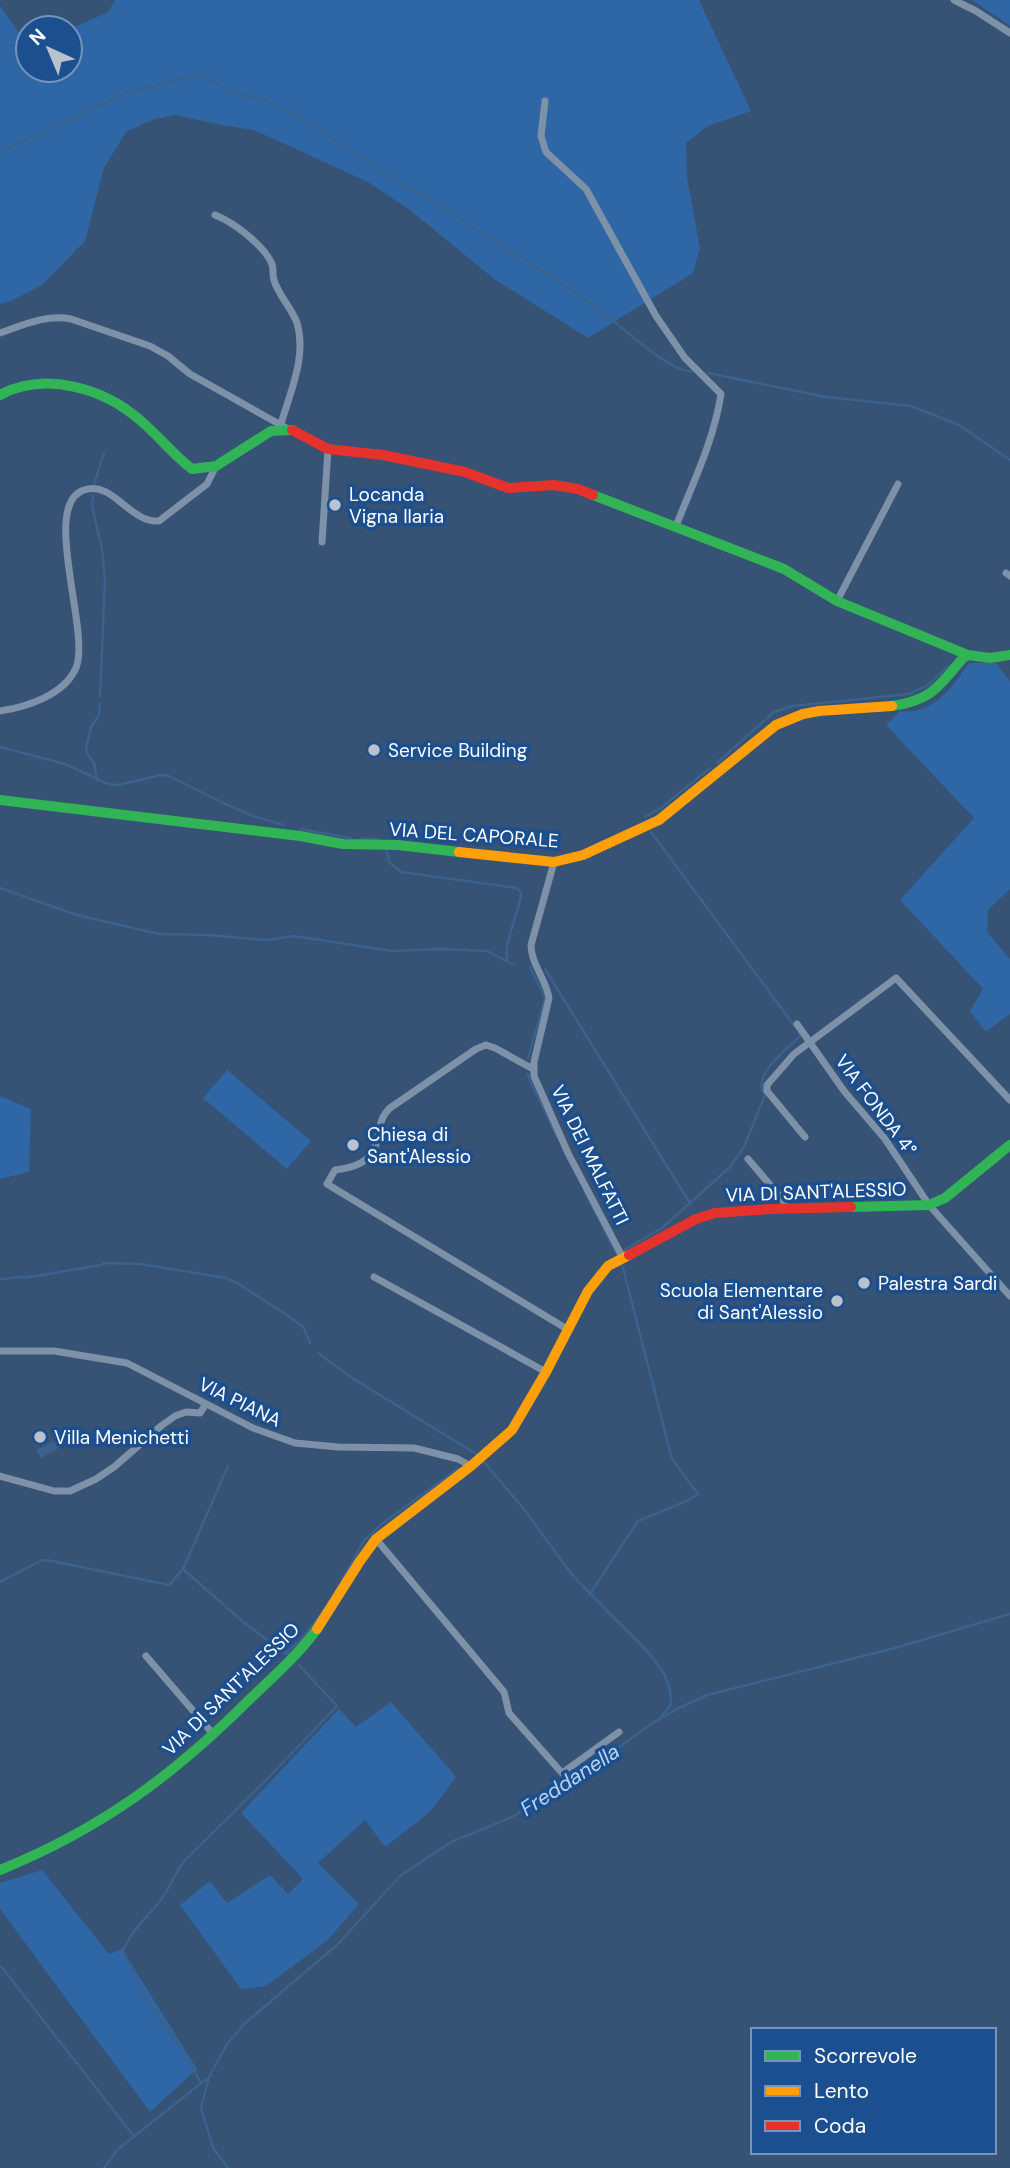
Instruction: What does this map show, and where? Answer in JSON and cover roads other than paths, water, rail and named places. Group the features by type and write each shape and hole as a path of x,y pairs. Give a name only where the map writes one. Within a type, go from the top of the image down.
{"street":[{"path":"954,0 1010,33"},
{"path":"545,101 541,136 546,152 586,189 663,327 685,358 721,394 705,454 676,526"},
{"path":"215,215 227,219 242,230 272,263 274,282 296,322 300,342 299,364 285,427"},
{"path":"0,333 40,319 58,316 71,319 150,346 168,356 190,374 328,449 383,455 465,472 508,488 554,485 578,489 784,569 838,601 968,655 990,658 1010,655"},
{"path":"0,395 34,383 55,383 108,399 139,420 172,456 192,469 216,466 271,431 285,427"},
{"path":"321,542 328,449"},
{"path":"0,711 38,701 55,691 76,667 80,642 66,533 67,509 71,500 80,491 92,488 106,491 132,513 149,522 159,521 206,484 216,466"},
{"path":"838,601 898,484"},
{"name":"VIA DEL CAPORALE","path":"0,800 300,836 343,844 398,845 554,862 583,855 659,820 776,725 792,717 819,711 917,702 933,692 968,655"},
{"name":"VIA DEI MALFATTI","path":"554,862 531,945 531,954 549,998 533,1069 568,1153 620,1256"},
{"path":"805,1138 769,1093 766,1085 794,1054 895,978 1010,1100"},
{"name":"VIA FONDA 4°","path":"797,1024 844,1091 885,1139 929,1205 1010,1296"},
{"path":"533,1069 495,1048 486,1045 476,1049 390,1108 380,1121 376,1146 364,1162 335,1170 327,1184 567,1329"},
{"name":"VIA DI SANT'ALESSIO","path":"0,1870 59,1844 152,1787 214,1735 295,1655 338,1601 376,1539 471,1466 512,1430 593,1285 620,1256 708,1215 732,1211 929,1205 945,1198 1010,1144"},
{"path":"748,1159 783,1200 787,1209"},
{"path":"374,1276 546,1372"},
{"name":"VIA PIANA","path":"0,1351 54,1351 127,1363 253,1428 295,1443 338,1447 414,1448 458,1459 471,1466"},
{"path":"0,1476 54,1491 70,1491 114,1468 175,1416 186,1412 200,1413 206,1404"},
{"path":"376,1539 504,1692 509,1713 562,1773 619,1732"},
{"path":"146,1656 214,1735"}],"waterway":[{"path":"0,153 120,95 194,75 206,78 239,94 271,102 289,111 555,279 656,355 683,370 693,371"},
{"path":"708,373 826,397 911,406 959,425 1010,460"},
{"path":"94,485 104,452"},
{"path":"93,495 92,506 102,549 105,579 100,696"},
{"path":"717,763 774,712 793,706 909,694 928,685 948,666"},
{"path":"97,780 94,763 86,749 91,727 99,715 100,703"},
{"path":"0,747 65,764 108,784 118,785 161,775 169,776 253,816 284,825"},
{"path":"645,817 662,807 710,768"},
{"path":"300,829 351,838"},
{"path":"651,832 796,1028"},
{"path":"362,838 378,839 382,842"},
{"path":"386,849 389,862 401,872 517,888 521,893 507,947 508,961"},
{"path":"0,888 77,915 159,934 267,940 294,936 392,951 487,951 514,965"},
{"path":"528,1059 545,998 530,967"},
{"path":"545,969 691,1205"},
{"path":"590,1594 638,1521 698,1494 672,1459 623,1268 617,1254 662,1228 730,1167 744,1147 765,1095 762,1079 766,1071 801,1035 799,1033"},
{"path":"527,1074 557,1137"},
{"path":"584,1190 616,1253"},
{"path":"0,1279 36,1276 104,1263 140,1264 226,1278 293,1319 304,1328 310,1343"},
{"path":"318,1353 352,1378 478,1455"},
{"path":"484,1462 523,1508 573,1576 649,1653 664,1673 671,1705 661,1717"},
{"path":"0,1582 47,1560 169,1585 183,1569 228,1466"},
{"path":"287,1652 300,1641 328,1605 363,1542 383,1523 459,1468"},
{"path":"183,1569 241,1620 285,1654 289,1654"},
{"name":"Freddanella","path":"228,2168 213,2148 201,2108 209,2077 227,2044 244,2024 337,1945 400,1876 451,1842 510,1818 565,1787 651,1724 707,1695 895,1648 1010,1614"},
{"path":"201,2083 145,1996 123,1951 135,1930 157,1905 185,1860 337,1706 299,1665"},
{"path":"0,1965 133,2135"},
{"name":"Freddanella","path":"104,2168 118,2149 209,2077"}],"place":[{"name":"Locanda Vigna Ilaria","path":"335,505"},
{"name":"Service Building","path":"374,750"},
{"name":"Chiesa di Sant'Alessio","path":"353,1145"},
{"name":"Palestra Sardi","path":"864,1283"},
{"name":"Scuola Elementare di Sant'Alessio","path":"837,1301"},
{"name":"Villa Menichetti","path":"40,1437"}]}
